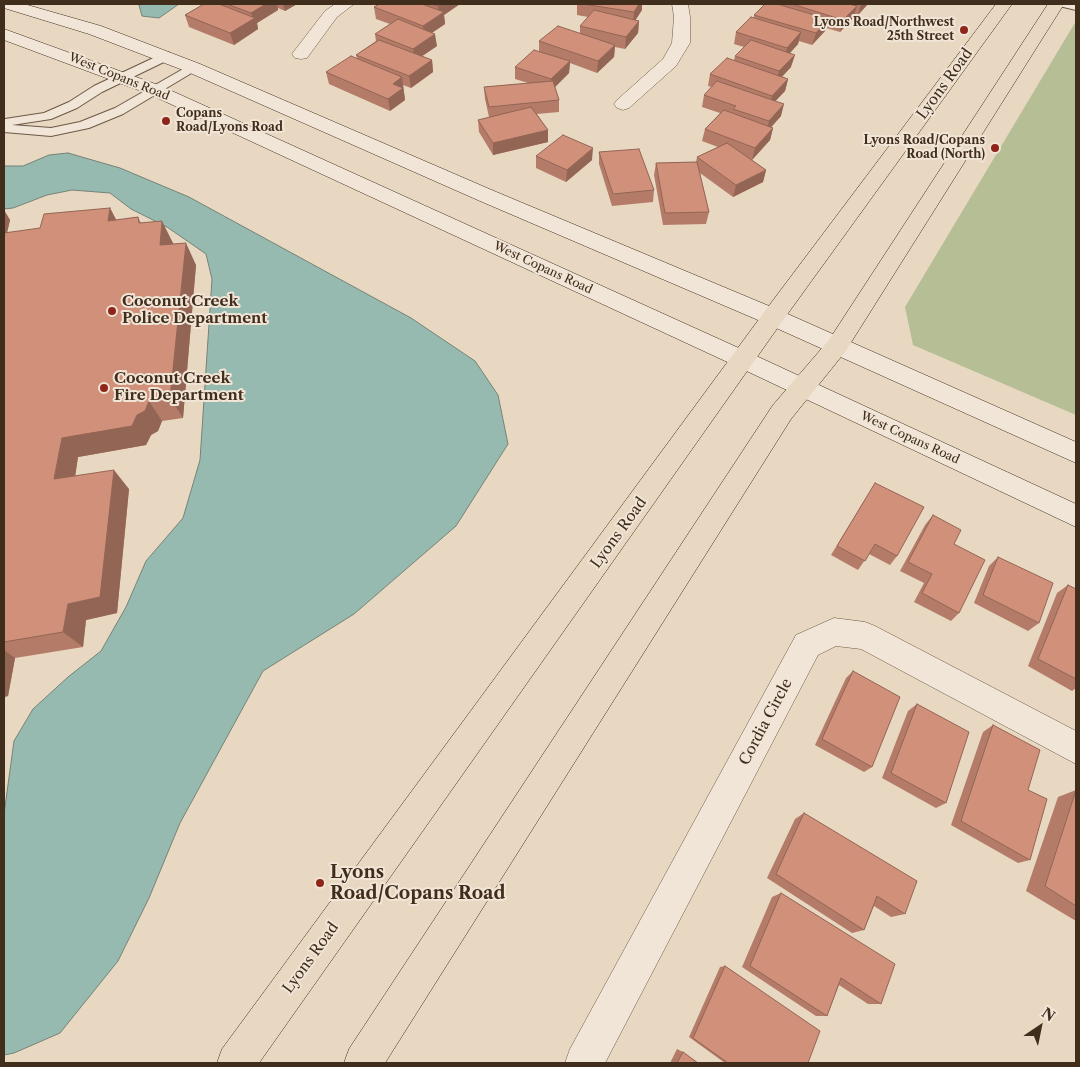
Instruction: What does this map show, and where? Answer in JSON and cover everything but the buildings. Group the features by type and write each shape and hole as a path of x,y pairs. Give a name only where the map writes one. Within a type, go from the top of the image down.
{"main road":[{"path":"8,4 95,30 166,56 773,318 1076,453"},
{"path":"301,54 331,14 346,4"},
{"path":"624,104 670,62 681,44 682,17 680,4"},
{"name":"Lyons Road","path":"236,1063 773,318 1004,4"},
{"path":"363,1063 782,412 837,346 1056,4"},
{"name":"West Copans Road","path":"4,34 155,90 744,360 1076,516"},
{"name":"Cordia Circle","path":"584,1063 807,645 834,632 865,636 1076,748"}],"lane":[{"path":"1063,4 1076,7"},
{"path":"4,123 47,116 166,56"},
{"path":"4,128 51,132 84,125 119,111 194,68"}],"green space":[{"path":"1076,21 1076,415 913,345 905,307"}],"water":[{"path":"137,4 179,4 159,18 142,16"},
{"path":"68,153 120,168 189,197 411,318 475,361 498,395 508,444 456,526 354,614 263,671 180,823 149,898 118,961 60,1033 14,1053 4,1055 4,814 14,741 33,709 68,677 101,651 126,607 146,561 183,518 200,460 212,279 206,254 167,227 131,209 110,193 72,190 47,195 13,208 4,209 4,166 23,166 49,155"}],"place":[{"name":"Lyons Road/Northwest 25th Street","path":"964,30"},
{"name":"Copans Road/Lyons Road","path":"166,121"},
{"name":"Lyons Road/Copans Road (North)","path":"995,148"},
{"name":"Coconut Creek Police Department","path":"112,311"},
{"name":"Coconut Creek Fire Department","path":"104,388"},
{"name":"Lyons Road/Copans Road","path":"320,883"}]}
